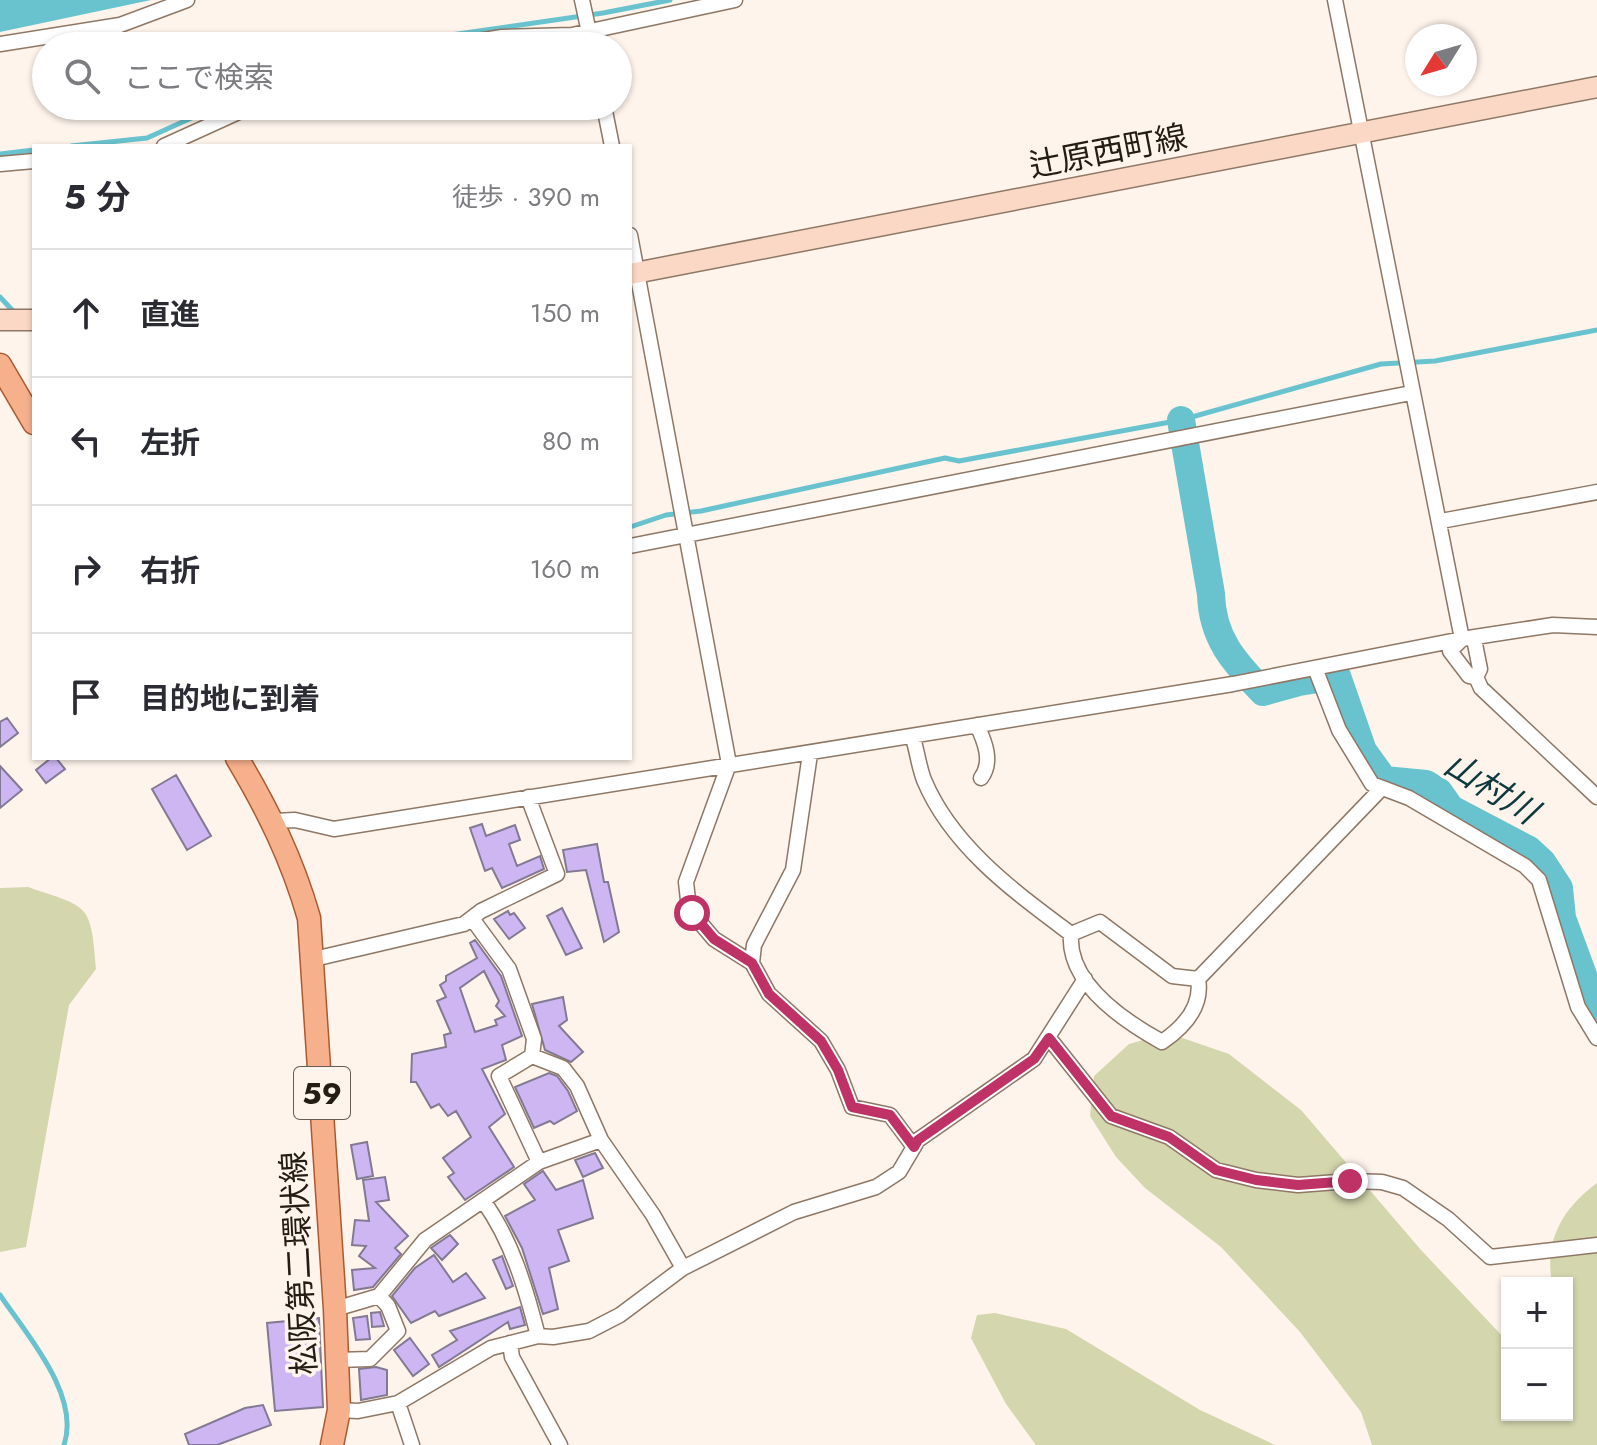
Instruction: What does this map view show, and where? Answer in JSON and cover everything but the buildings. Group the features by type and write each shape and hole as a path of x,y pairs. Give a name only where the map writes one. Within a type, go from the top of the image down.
{"main road":[{"name":"辻原西町線","path":"634,274 1597,87"},
{"path":"0,320 32,320"},
{"path":"0,365 32,420"},
{"name":"松阪第二環状線","path":"238,760 274,821 294,866 309,918 335,1309 339,1410 332,1445"}],"street":[{"path":"76,32 120,25 187,0"},
{"path":"582,0 589,32"},
{"path":"613,32 735,0"},
{"path":"1335,0 1411,393 1468,639 1480,669 1476,677"},
{"path":"0,44 32,39"},
{"path":"168,144 221,120"},
{"path":"607,120 612,144"},
{"path":"0,164 32,161"},
{"path":"634,274 729,764 686,882 692,913 714,939 752,963 769,994 821,1041 838,1070 852,1107 890,1115 914,1147"},
{"path":"632,546 1411,393"},
{"path":"1441,521 1597,492"},
{"path":"274,821 295,820 334,829 635,783 729,764 913,738 1553,625 1597,627"},
{"path":"1468,639 1450,651 1469,676 1476,677"},
{"path":"1315,668 1339,730 1372,784 1380,790 1409,798 1525,866 1539,880 1578,1007 1597,1038"},
{"path":"1476,677 1481,688 1597,797"},
{"path":"977,725 988,769 981,778"},
{"path":"913,738 924,778 941,812 965,843 1026,904 1071,934"},
{"path":"752,963 754,945 793,870 810,754"},
{"path":"1198,979 1380,790"},
{"path":"314,959 473,920 481,911 557,874 528,797"},
{"path":"473,920 509,969 534,1039 532,1056"},
{"path":"1071,934 1100,922 1172,976 1198,979"},
{"path":"1071,934 1070,946 1085,979 1100,997 1162,1042 1183,1028 1201,994 1198,979"},
{"path":"339,1410 358,1411 398,1403 491,1348 538,1336 553,1337 589,1331 620,1315 683,1268 794,1212 876,1187 899,1172 918,1140 1034,1059 1085,979"},
{"path":"1049,1038 1111,1116 1169,1137 1216,1170 1256,1180 1298,1185 1361,1181 1403,1188 1448,1219 1490,1257 1597,1245"},
{"path":"532,1056 563,1068 577,1086 601,1140 653,1215 683,1268"},
{"path":"532,1056 499,1076 539,1162"},
{"path":"335,1309 379,1296 425,1240 539,1162 601,1140"},
{"path":"484,1202 498,1220 512,1252 538,1336"},
{"path":"337,1360 370,1359 398,1331 388,1306 379,1296"},
{"path":"510,1343 512,1357 560,1445"},
{"path":"398,1403 412,1445"}],"green space":[{"path":"28,887 64,899 83,911 92,931 96,969 69,1005 26,1247 0,1252 0,888"},
{"path":"1168,1033 1229,1054 1301,1110 1421,1250 1501,1335 1501,1421 1573,1421 1573,1277 1551,1277 1551,1253 1566,1214 1597,1183 1597,1445 1372,1445 1361,1412 1300,1332 1221,1247 1145,1188 1116,1157 1090,1116 1094,1076 1129,1044"},
{"path":"995,1313 1066,1329 1200,1410 1275,1445 1036,1445 1006,1404 971,1338 977,1315"}],"water":[{"path":"0,0 151,0 0,32"}],"waterway":[{"path":"471,32 670,0"},
{"path":"90,144 147,138 187,120"},
{"path":"0,154 32,150"},
{"path":"0,297 15,313"},
{"path":"632,526 666,515 701,511 945,458 959,461 1181,420 1381,364 1435,361 1597,330"},
{"name":"山村川","path":"1181,420 1212,610 1226,648 1263,692 1337,676 1363,751 1384,780 1426,784 1439,792 1451,809 1529,850 1542,862 1559,888 1562,918 1597,1013"},
{"path":"0,1295 36,1346 58,1386 65,1406 67,1426 64,1445"}],"route":[{"path":"692,913 714,939 752,963 769,994 821,1041 838,1070 852,1107 890,1115 914,1147 918,1140 1034,1059 1049,1038 1111,1116 1169,1137 1216,1170 1256,1180 1298,1185 1350,1181"}]}
